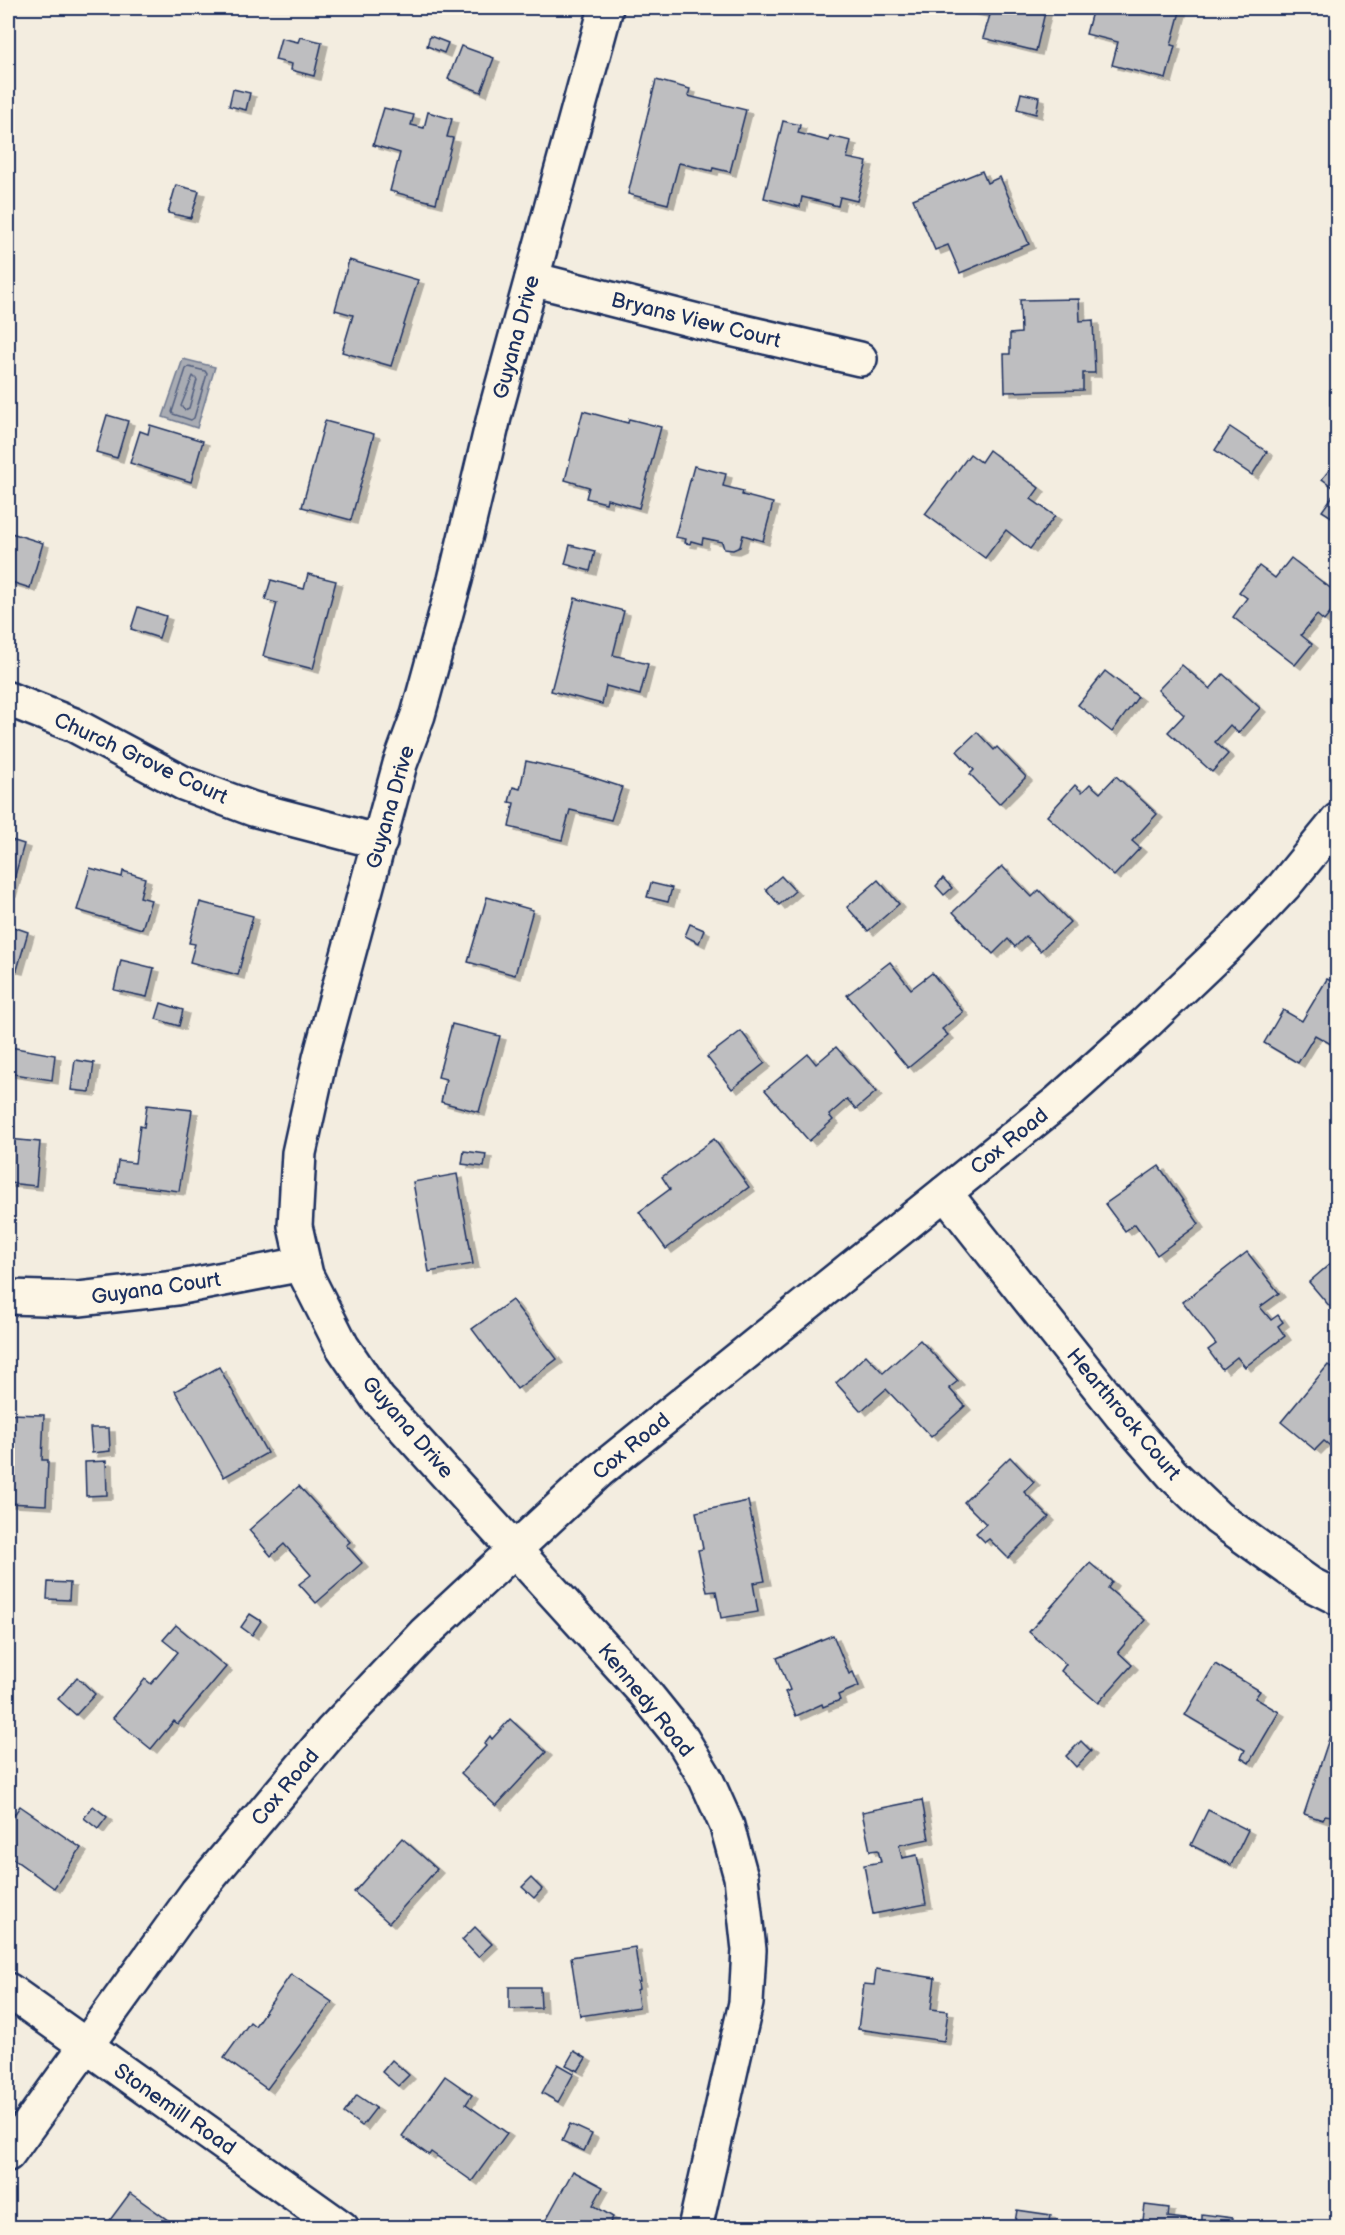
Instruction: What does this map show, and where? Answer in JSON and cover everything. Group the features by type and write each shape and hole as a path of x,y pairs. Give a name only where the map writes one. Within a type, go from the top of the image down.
{"street":[{"name":"Guyana Drive","path":"514,1549 378,1399 342,1346 317,1300 303,1264 295,1226 299,1153 320,1058 400,764 418,715 455,580 495,412 606,8"},
{"name":"Bryans View Court","path":"532,279 860,359"},
{"name":"Church Grove Court","path":"8,699 74,724 183,783 253,809 380,842"},
{"name":"Cox Road","path":"8,2154 197,1892 332,1731 424,1634 599,1471 1059,1101 1144,1025 1232,941 1335,829"},
{"name":"Hearthrock Court","path":"945,1193 1121,1415 1173,1475 1218,1518 1311,1584 1338,1598"},
{"name":"Guyana Court","path":"8,1298 79,1299 176,1288 303,1264"},
{"name":"Kennedy Road","path":"514,1549 645,1693 682,1739 706,1779 727,1826 741,1877 749,1950 746,2003 695,2228"},
{"name":"Stonemill Road","path":"8,1990 342,2228"}],"water":[{"path":"183,359 215,367 197,428 163,417"}],"building":[{"path":"959,8 1046,8 1036,51 983,38 990,15"},
{"path":"1093,8 1181,8 1171,45 1175,46 1166,79 1112,65 1118,42 1086,34"},
{"path":"430,36 448,43 444,53 427,46"},
{"path":"300,37 322,42 314,76 291,70 292,64 275,60 281,38 298,42"},
{"path":"461,46 494,58 481,92 448,79"},
{"path":"656,80 690,89 688,96 746,110 730,172 713,168 712,171 679,163 668,204 628,194"},
{"path":"233,89 250,93 246,110 229,106"},
{"path":"1021,93 1039,97 1036,114 1017,109"},
{"path":"384,108 414,115 411,125 424,128 428,112 452,119 447,137 453,138 436,203 390,191 400,153 373,145"},
{"path":"783,121 800,125 798,133 829,141 830,136 851,141 847,158 867,162 857,201 840,197 838,206 802,197 800,207 764,198"},
{"path":"982,171 987,183 1000,177 1029,244 960,273 948,245 935,250 913,199"},
{"path":"176,185 199,191 191,218 168,213"},
{"path":"349,260 418,280 391,366 342,352 353,315 335,310"},
{"path":"1079,299 1080,321 1093,320 1095,373 1083,373 1083,390 1005,392 1004,354 1010,354 1010,334 1021,333 1020,300"},
{"path":"1330,390 1338,391 1338,405 1330,405"},
{"path":"583,411 628,423 629,419 661,427 639,508 607,499 606,503 586,498 589,487 565,480"},
{"path":"107,415 128,421 117,458 96,452"},
{"path":"325,421 374,434 351,520 302,507"},
{"path":"150,425 203,441 191,482 130,463 140,431 148,434"},
{"path":"1230,427 1267,452 1252,475 1215,450"},
{"path":"989,450 1039,488 1031,499 1055,516 1030,549 1006,530 985,558 925,514 970,454 981,462"},
{"path":"1338,459 1338,521 1322,511 1337,490 1322,479"},
{"path":"694,466 726,474 723,486 743,491 742,495 773,503 763,541 743,535 740,547 733,550 724,549 722,542 703,538 702,544 691,541 690,544 685,543 686,539 675,537"},
{"path":"8,532 43,543 30,588 8,581"},
{"path":"570,545 595,551 590,571 565,564"},
{"path":"1291,558 1338,594 1338,604 1324,621 1317,615 1301,635 1312,644 1295,665 1233,617 1247,598 1239,592 1259,566 1275,578"},
{"path":"308,574 336,581 313,669 263,656 277,603 265,600 271,580 304,589"},
{"path":"575,598 624,611 613,655 648,664 640,695 606,686 602,704 551,691"},
{"path":"138,607 166,616 159,638 131,629"},
{"path":"1182,665 1210,689 1223,674 1260,708 1238,733 1230,725 1215,742 1228,754 1212,772 1168,732 1184,715 1158,690"},
{"path":"1105,671 1138,697 1112,732 1078,705"},
{"path":"977,732 994,750 997,747 1026,777 999,804 970,774 974,770 957,751"},
{"path":"526,761 579,773 622,787 611,820 570,810 562,840 509,827 514,803 509,802 513,787 520,789"},
{"path":"1116,776 1157,814 1132,841 1140,848 1114,876 1047,816 1075,785 1082,792 1090,784 1100,793"},
{"path":"8,839 24,844 10,893 8,892"},
{"path":"1002,866 1032,897 1039,890 1070,922 1040,951 1026,936 1015,947 1008,939 993,954 953,912"},
{"path":"90,868 122,877 123,871 145,878 140,897 151,900 142,929 77,910"},
{"path":"781,876 795,891 779,905 766,889"},
{"path":"943,878 952,888 944,895 936,886"},
{"path":"878,880 899,904 868,931 847,907"},
{"path":"651,883 672,888 668,902 647,897"},
{"path":"487,897 533,910 515,975 468,962"},
{"path":"200,902 253,916 238,975 190,962 195,944 189,943"},
{"path":"690,924 704,930 699,943 685,936"},
{"path":"8,925 28,932 17,970 8,968"},
{"path":"121,960 154,968 147,997 114,990"},
{"path":"890,962 911,989 932,973 963,1012 942,1029 948,1035 908,1068 847,995"},
{"path":"1327,979 1338,984 1338,1048 1315,1035 1298,1063 1264,1043 1283,1010 1302,1021"},
{"path":"161,1003 183,1010 179,1026 156,1019"},
{"path":"452,1024 500,1036 479,1112 441,1102 446,1079 438,1077"},
{"path":"741,1031 765,1063 732,1089 707,1057"},
{"path":"10,1047 55,1055 52,1080 8,1073"},
{"path":"836,1047 876,1092 856,1109 847,1099 829,1115 833,1120 809,1141 765,1090 808,1054 816,1064"},
{"path":"75,1060 94,1063 90,1092 71,1090"},
{"path":"147,1105 192,1110 179,1191 115,1183 118,1161 135,1163 140,1126 144,1127"},
{"path":"8,1139 40,1142 36,1186 8,1183"},
{"path":"714,1139 749,1187 666,1249 639,1212 670,1189 662,1177"},
{"path":"464,1151 486,1154 484,1167 462,1164"},
{"path":"1159,1166 1199,1224 1157,1255 1135,1224 1125,1231 1105,1204"},
{"path":"457,1174 473,1264 429,1272 413,1182"},
{"path":"1247,1252 1279,1293 1260,1307 1271,1320 1278,1315 1283,1322 1278,1326 1285,1336 1245,1367 1237,1357 1222,1369 1208,1350 1216,1344 1183,1302"},
{"path":"1338,1257 1338,1312 1336,1314 1309,1282"},
{"path":"512,1300 557,1359 517,1389 472,1329"},
{"path":"920,1340 958,1381 949,1388 965,1406 931,1437 886,1389 861,1411 836,1383 866,1355 883,1373"},
{"path":"1328,1365 1338,1372 1338,1452 1324,1441 1315,1450 1281,1422"},
{"path":"219,1367 267,1453 224,1477 175,1391"},
{"path":"8,1414 44,1415 42,1460 48,1460 46,1505 8,1503"},
{"path":"90,1428 109,1428 110,1451 92,1453"},
{"path":"1010,1457 1034,1482 1024,1492 1049,1517 1008,1558 989,1539 985,1542 976,1533 986,1524 964,1502"},
{"path":"106,1461 107,1495 86,1496 85,1462"},
{"path":"299,1486 350,1542 346,1545 362,1563 316,1603 299,1584 311,1575 284,1544 271,1556 249,1530"},
{"path":"748,1501 765,1581 753,1583 758,1612 721,1618 716,1591 707,1592 698,1550 703,1549 696,1512"},
{"path":"1090,1563 1112,1582 1108,1588 1145,1620 1118,1652 1132,1665 1098,1703 1061,1671 1066,1664 1029,1632"},
{"path":"48,1582 70,1583 69,1600 47,1599"},
{"path":"250,1614 261,1621 252,1635 241,1627"},
{"path":"176,1625 226,1667 178,1724 174,1721 151,1749 113,1718 145,1679 151,1684 178,1652 163,1640"},
{"path":"833,1635 849,1674 853,1672 859,1686 838,1695 840,1700 823,1707 822,1704 796,1716 785,1692 790,1690 777,1658"},
{"path":"1215,1664 1260,1691 1255,1698 1279,1712 1249,1763 1241,1758 1245,1750 1185,1715"},
{"path":"77,1677 95,1694 76,1715 58,1699"},
{"path":"510,1719 546,1752 496,1806 461,1773 486,1746 484,1744 490,1736 492,1739"},
{"path":"1331,1733 1338,1736 1338,1817 1325,1815 1323,1820 1304,1814"},
{"path":"1081,1741 1091,1751 1076,1767 1066,1756"},
{"path":"922,1800 929,1839 899,1845 902,1858 917,1855 926,1904 873,1914 864,1865 881,1862 878,1850 870,1851 862,1812"},
{"path":"20,1806 81,1848 54,1888 8,1855 8,1824"},
{"path":"93,1806 107,1817 98,1829 84,1818"},
{"path":"1208,1810 1248,1830 1231,1865 1191,1845"},
{"path":"402,1838 437,1869 389,1923 354,1892"},
{"path":"531,1878 542,1889 534,1898 522,1887"},
{"path":"475,1927 492,1944 478,1957 462,1940"},
{"path":"635,1947 640,1982 638,1982 639,1989 637,1990 639,2007 580,2016 571,1957"},
{"path":"876,1969 935,1978 931,2009 948,2011 944,2041 858,2029 864,1984 874,1985"},
{"path":"291,1974 332,2002 267,2089 224,2058 250,2022 255,2026"},
{"path":"509,1987 540,1987 541,2008 509,2009"},
{"path":"574,2051 586,2058 578,2071 566,2065"},
{"path":"392,2060 409,2075 398,2086 382,2072"},
{"path":"558,2064 574,2073 558,2102 542,2093"},
{"path":"445,2076 472,2095 466,2104 507,2133 472,2181 431,2152 429,2155 402,2136"},
{"path":"357,2095 376,2108 362,2126 344,2113"},
{"path":"570,2124 592,2134 584,2151 562,2141"},
{"path":"573,2171 603,2187 593,2205 613,2217 607,2228 542,2227"},
{"path":"130,2193 169,2221 165,2228 104,2228"},
{"path":"1145,2205 1169,2208 1168,2217 1202,2221 1202,2214 1233,2218 1232,2228 1142,2228"},
{"path":"1017,2210 1051,2215 1049,2228 1014,2228"}]}
